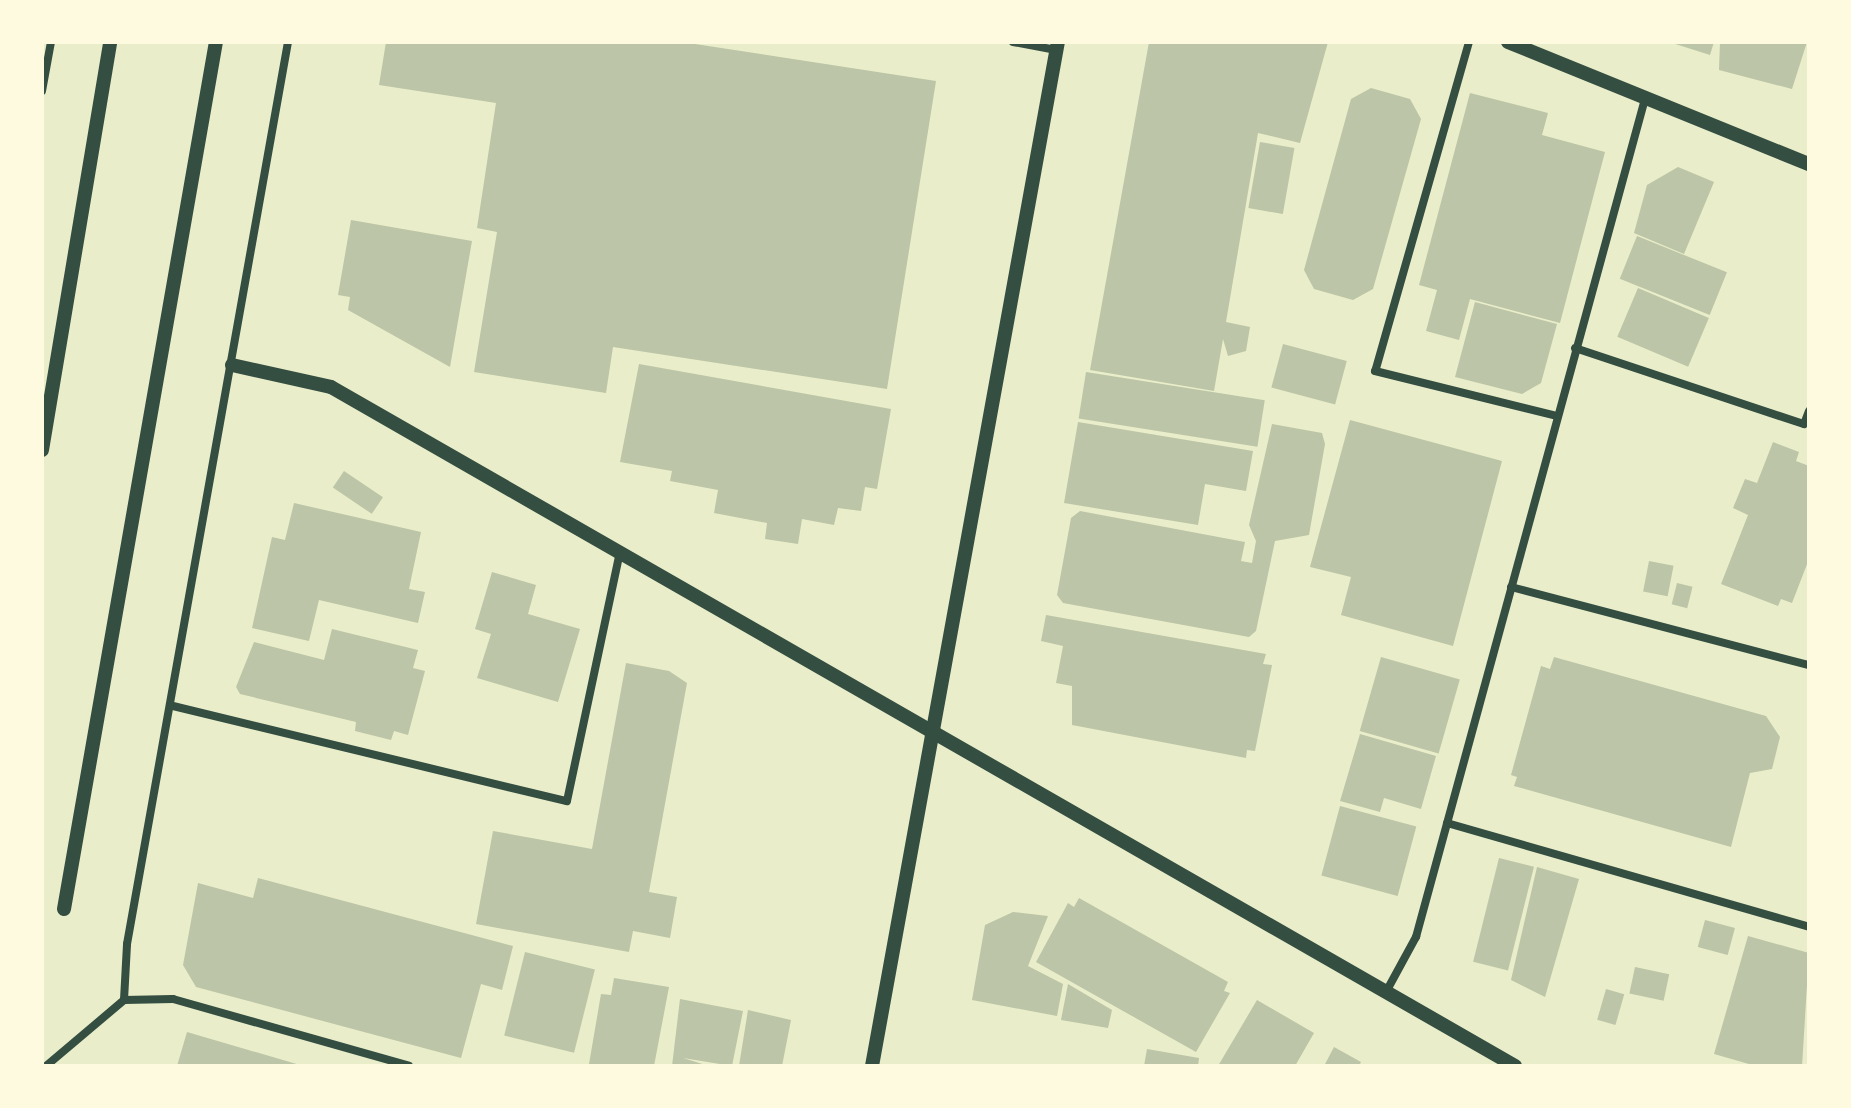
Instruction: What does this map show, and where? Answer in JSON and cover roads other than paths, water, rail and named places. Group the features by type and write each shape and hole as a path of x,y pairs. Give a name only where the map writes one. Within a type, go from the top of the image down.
{"street":[{"path":"42,91 51,42"},
{"path":"42,450 110,42"},
{"path":"64,909 216,42"},
{"path":"124,1000 127,944 173,706 288,42"},
{"path":"872,1066 1057,46 1013,42"},
{"path":"1469,42 1375,371 1557,416"},
{"path":"1508,42 1645,99 1808,160"},
{"path":"1386,992 1416,937 1645,99"},
{"path":"1575,348 1804,424 1809,411"},
{"path":"232,365 331,387 1515,1066"},
{"path":"173,706 567,801 620,552"},
{"path":"1511,587 1809,665"},
{"path":"1447,823 1809,927"},
{"path":"46,1066 124,1000 173,999 409,1066"}]}
